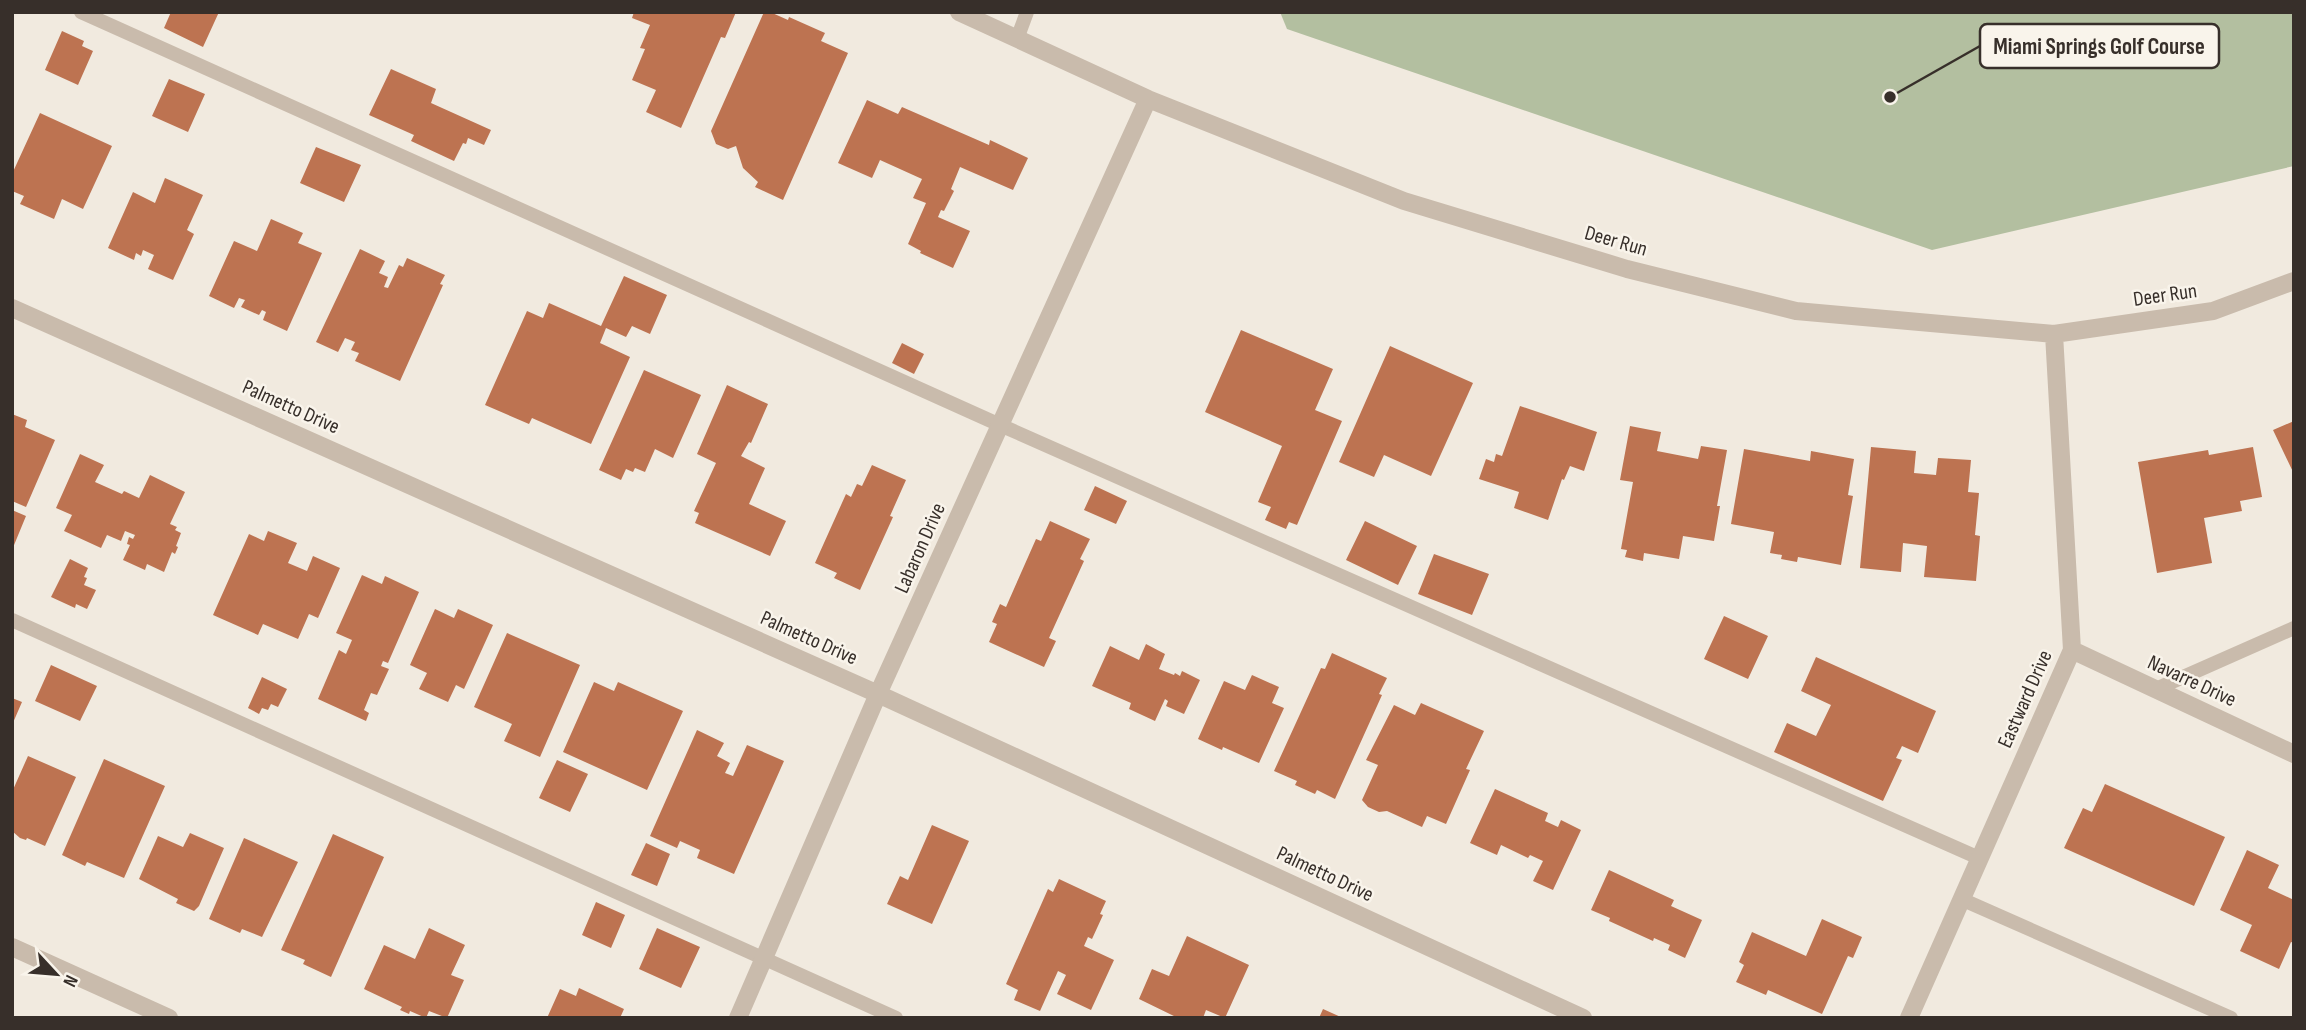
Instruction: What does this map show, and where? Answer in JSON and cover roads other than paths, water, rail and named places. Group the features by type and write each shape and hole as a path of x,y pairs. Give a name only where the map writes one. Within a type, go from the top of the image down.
{"street":[{"name":"Deer Run","path":"959,12 1148,99 1404,201 1627,269 1796,312 2054,334 2213,312 2294,281"},
{"name":"Labaron Drive","path":"738,1018 878,694 1148,99"},
{"name":"Palmetto Drive","path":"12,308 878,694 1583,1018"},
{"name":"Eastward Drive","path":"1909,1018 2072,650 2054,334"},
{"name":"Navarre Drive","path":"2072,650 2294,754"},
{"path":"12,947 169,1018"}],"lane":[{"path":"81,12 1000,425 1979,858"},
{"path":"1017,39 1027,12"},
{"path":"12,620 896,1018"},
{"path":"2156,689 2294,628"},
{"path":"1961,899 2231,1018"}],"place":[{"name":"Miami Springs Golf Course","path":"1890,97"}]}
